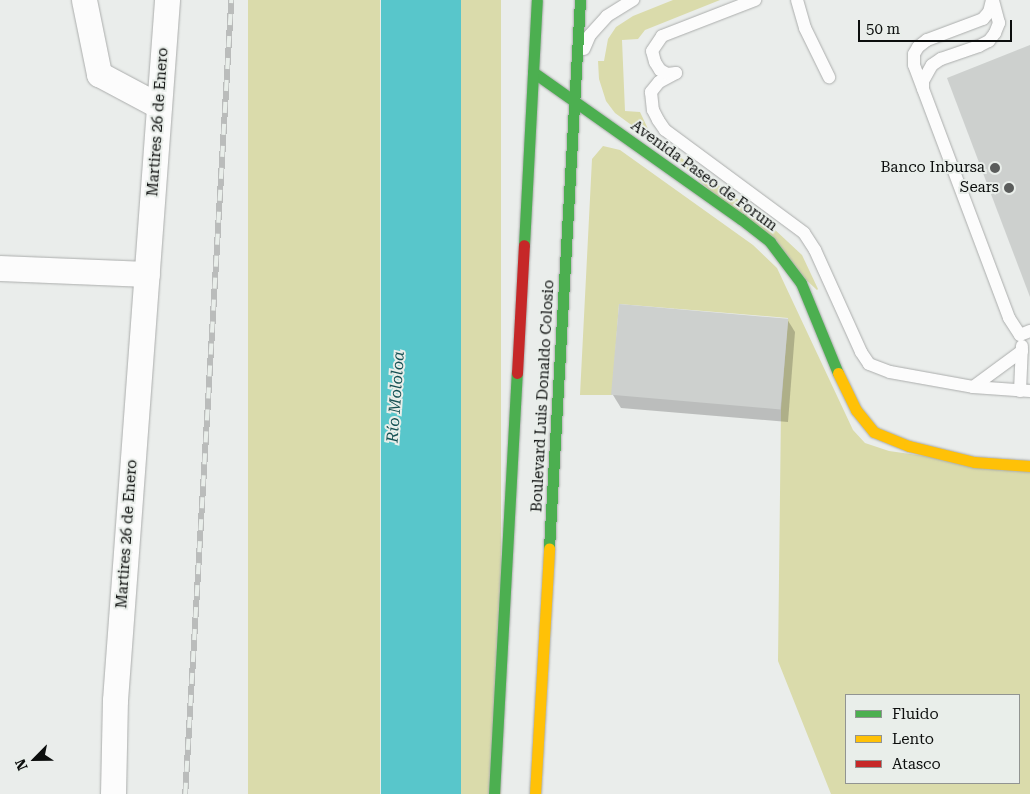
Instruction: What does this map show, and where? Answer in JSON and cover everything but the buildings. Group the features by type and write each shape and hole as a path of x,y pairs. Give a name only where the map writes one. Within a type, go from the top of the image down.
{"main road":[{"name":"Boulevard Luis Donaldo Colosio","path":"494,794 537,0"},
{"name":"Boulevard Luis Donaldo Colosio","path":"536,794 580,0"},
{"name":"Avenida Paseo de Forum","path":"533,72 741,219 770,242 801,283 833,363 856,410 874,432 909,446 974,462 1030,466"},
{"name":"Avenida Paseo de Forum","path":"833,363 860,400 872,409"}],"street":[{"path":"84,0 99,74 160,106"},
{"name":"Martires 26 de Enero","path":"113,794 115,700 167,0"},
{"path":"0,268 147,274"}],"lane":[{"path":"575,85 579,59 590,35 607,16 633,0"},
{"path":"755,0 662,36 652,51 655,62 660,70 667,74 676,73 659,82 651,92 653,110 658,120 665,130 804,233 815,250 861,352 869,364 890,372 973,387 1025,391 1022,351 1025,333 1009,318 914,65 914,54 918,47 927,40 983,18 989,12 992,0"},
{"path":"797,0 805,28 828,77"},
{"path":"924,91 923,81 932,65 941,59 989,41 995,33 999,23 992,0"},
{"path":"973,387 1022,351"}],"green space":[{"path":"248,0 380,0 380,794 248,794"},
{"path":"461,0 501,0 501,794 461,794"},
{"path":"673,0 720,0 645,30 638,39 622,40 625,111 640,112 649,131 669,149 758,214 802,255 817,290 671,154 615,113 606,101 599,79 598,61 604,61 608,39 616,27 633,16"},
{"path":"603,146 620,150 753,245 777,268 853,430 865,443 889,451 1030,471 1030,794 831,794 778,661 781,409 788,318 619,304 612,395 580,395 592,159"}],"water":[{"name":"Río Mololoa","path":"381,0 461,0 461,794 381,794"}],"railway":[{"path":"185,794 231,0"}],"traffic: fast":[{"path":"524,245 537,0"},
{"path":"549,548 580,0"},
{"path":"533,72 741,219 770,242 801,283 838,373"},
{"path":"494,794 517,373"}],"traffic: slow":[{"path":"838,373 856,410 874,432 909,446 974,462 1030,466"},
{"path":"535,794 549,548"}],"traffic: jam":[{"path":"517,373 524,245"}],"place":[{"name":"Banco Inbursa","path":"995,168"},
{"name":"Sears","path":"1009,188"}]}
